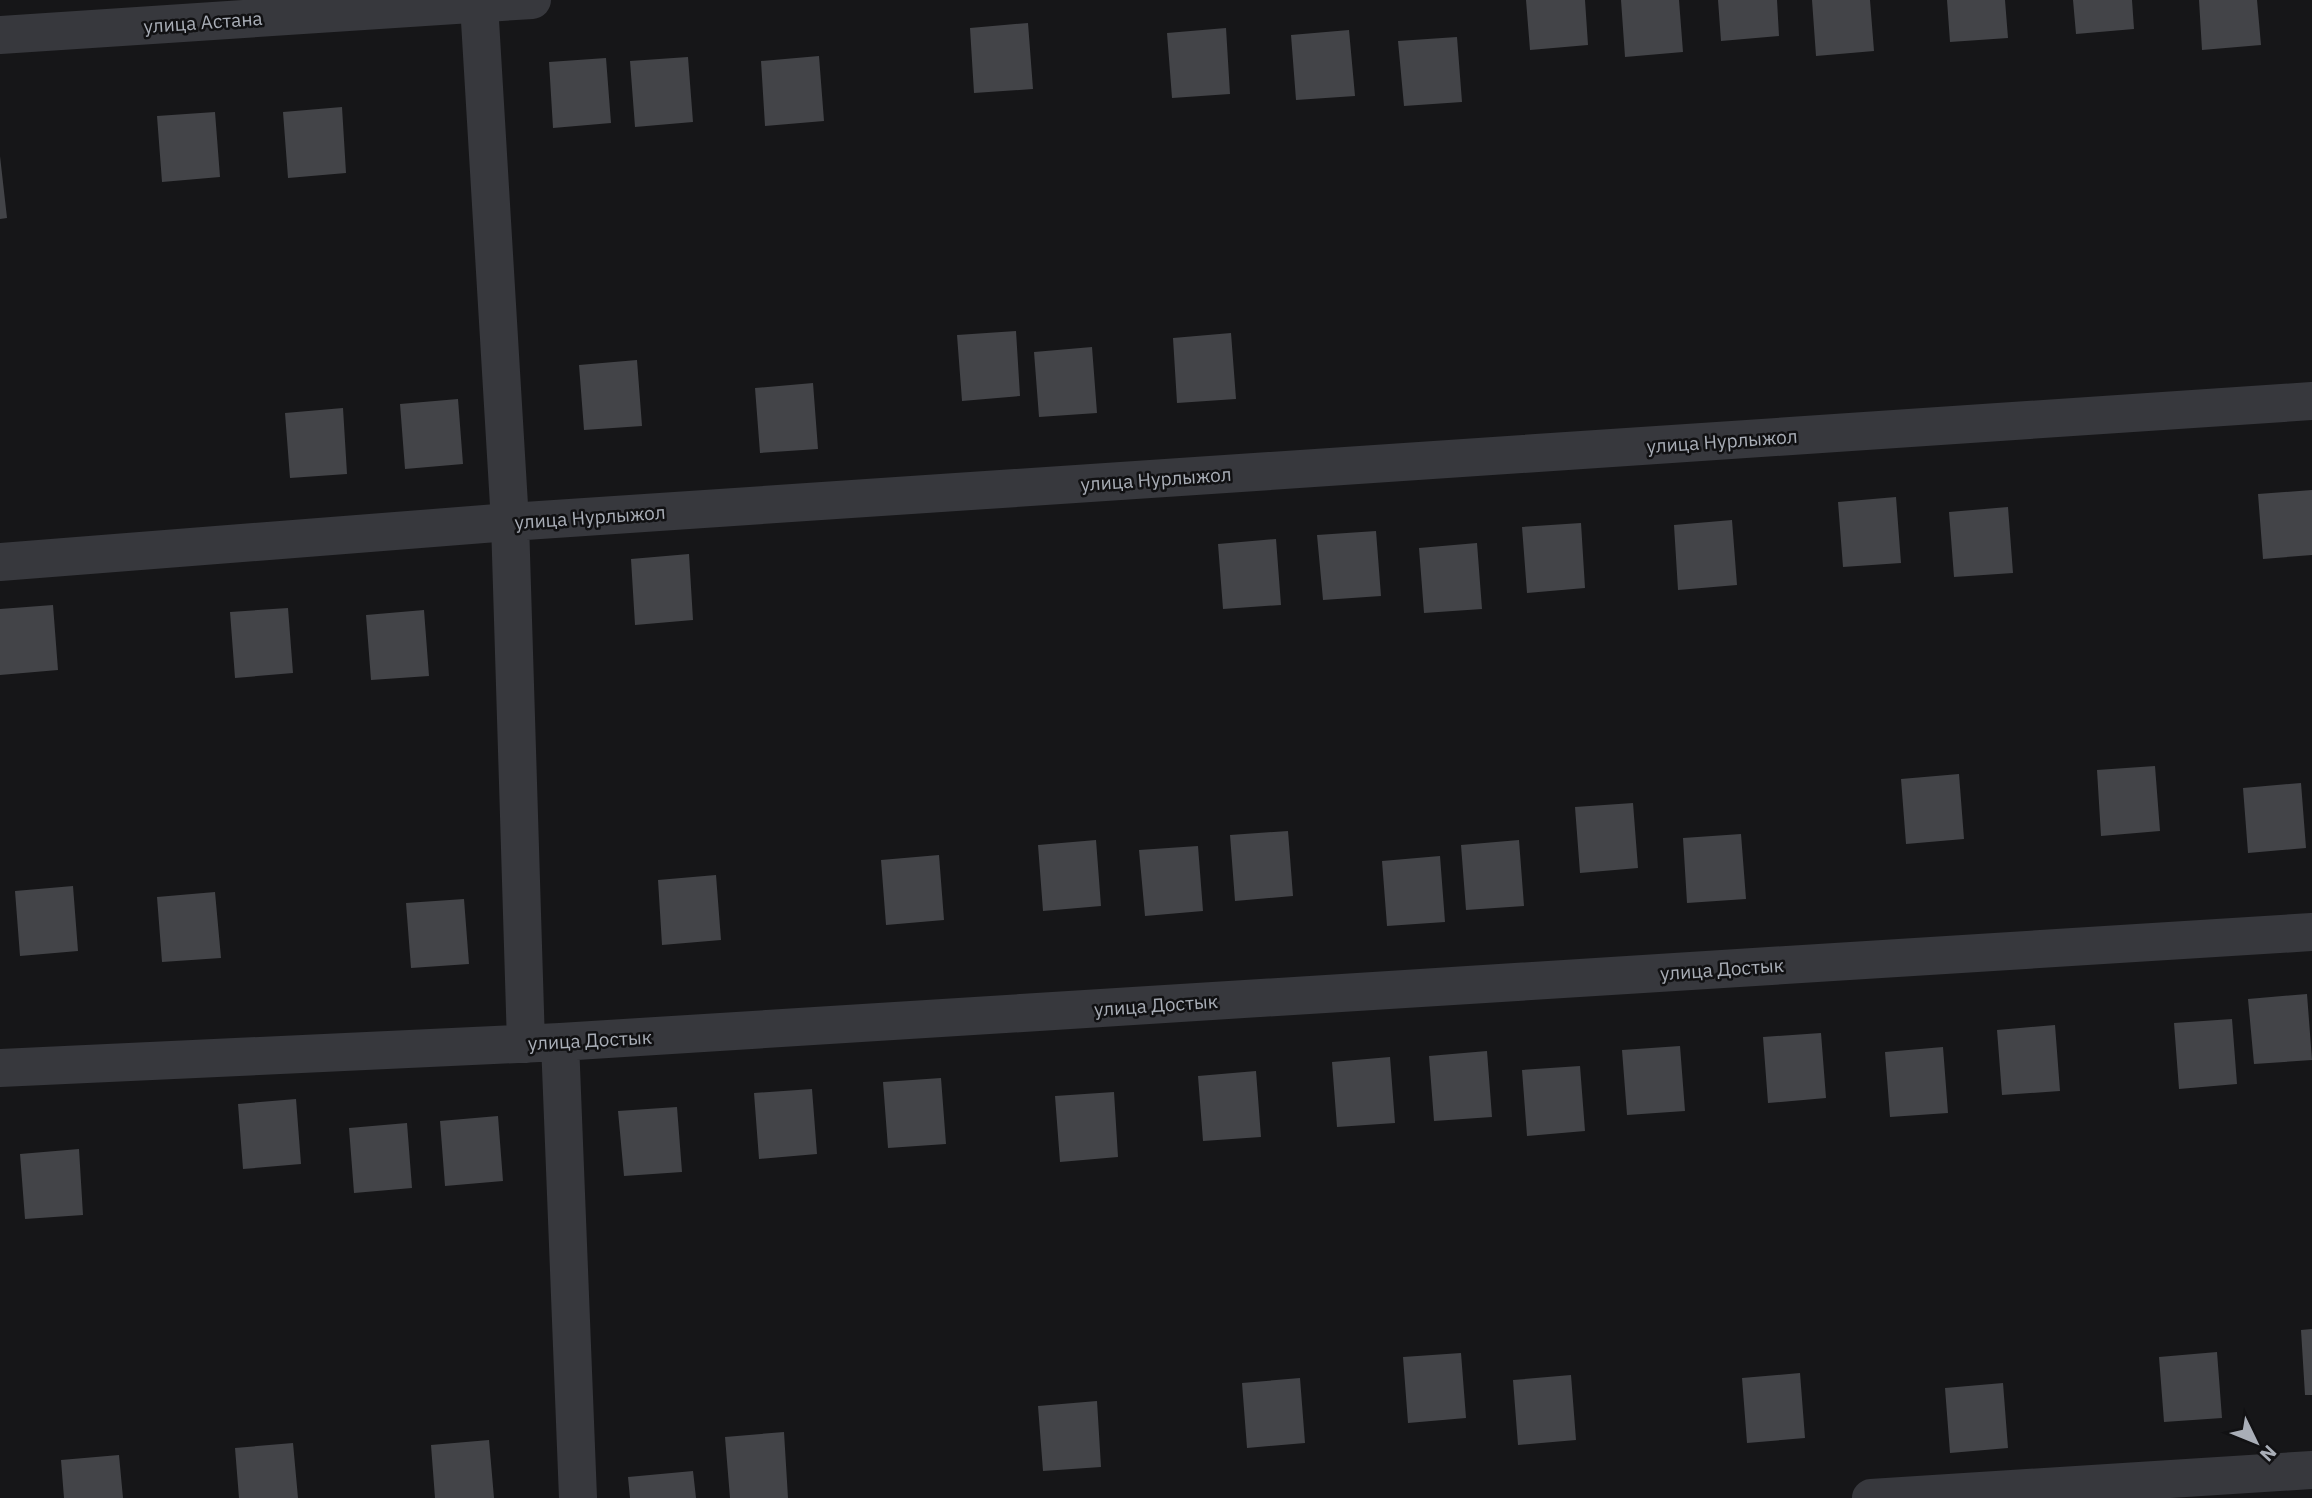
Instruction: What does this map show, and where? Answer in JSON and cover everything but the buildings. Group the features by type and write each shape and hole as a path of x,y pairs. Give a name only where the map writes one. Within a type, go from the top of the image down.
{"street":[{"name":"улица Астана","path":"0,36 533,0"},
{"path":"479,4 543,1043 578,1498"},
{"name":"улица Нурлыжол","path":"0,562 510,522 2312,401"},
{"name":"улица Достык","path":"0,1068 543,1043 2312,932"},
{"path":"1871,1498 2312,1469"}]}
